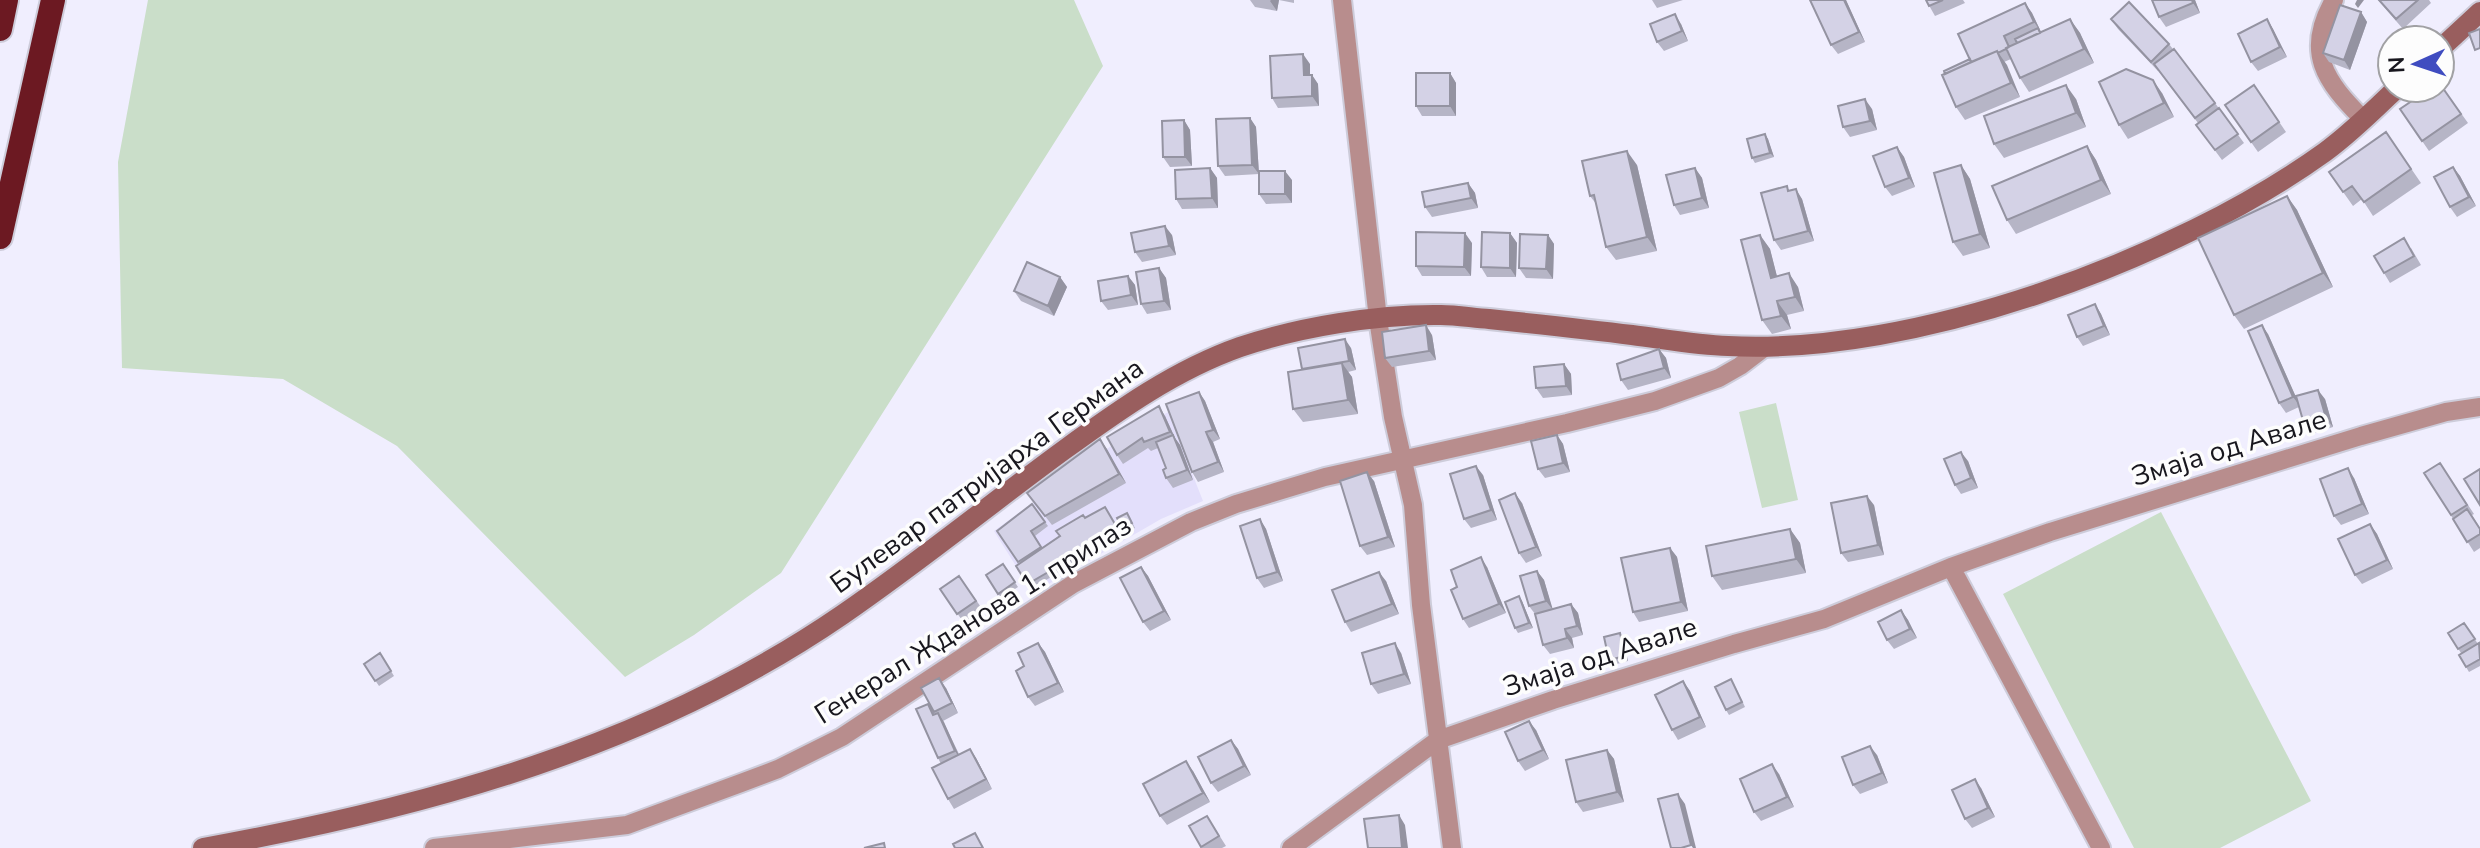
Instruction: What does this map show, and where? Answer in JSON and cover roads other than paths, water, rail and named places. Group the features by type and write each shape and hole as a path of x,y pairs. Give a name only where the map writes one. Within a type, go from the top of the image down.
{"highway":[{"path":"0,29 6,0"},
{"path":"0,237 53,0"}],"main road":[{"path":"2456,34 2480,12"},
{"name":"Булевар патријарха Германа","path":"204,848 244,844 504,777 589,748 677,708 764,663 844,614 1094,427 1190,367 1257,342 1336,325 1444,315 1704,344 1765,347 1830,343 1933,323 2013,302 2145,251 2273,187 2329,149 2379,104"}],"street":[{"path":"1342,0 1378,319 1393,417 1413,505 1421,605 1452,848"},
{"path":"2334,0 2320,32 2322,64 2335,88 2363,119"},
{"name":"Генерал Жданова 1. прилаз","path":"434,848 627,825 778,769 842,737 1073,584 1152,541 1236,504 1402,458 1513,436 1655,401 1719,378 1765,347"},
{"name":"Змаја од Авале","path":"1291,848 1438,740 1568,695 1824,619 1951,567 2050,532 2361,436 2446,412 2480,407"},
{"path":"1951,567 2101,848"}]}
